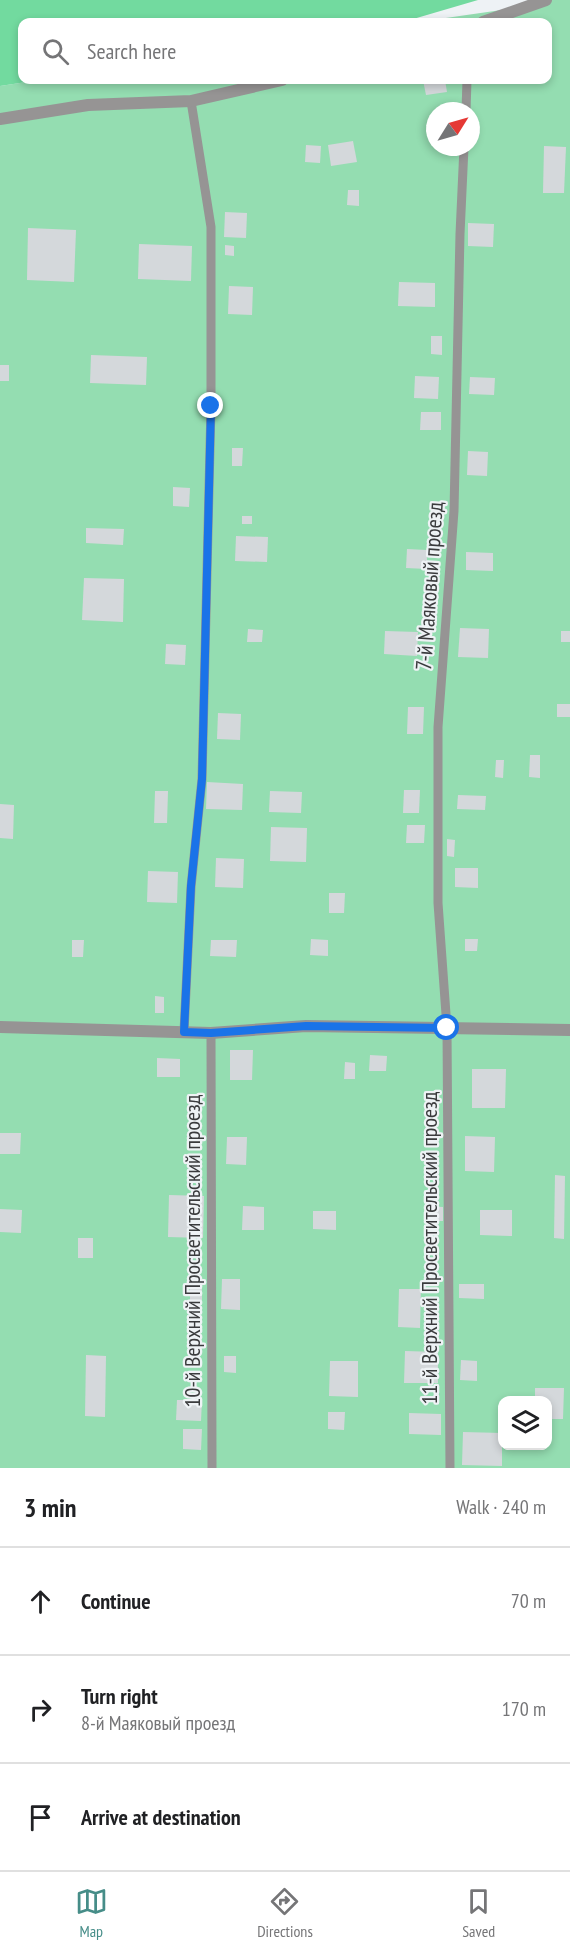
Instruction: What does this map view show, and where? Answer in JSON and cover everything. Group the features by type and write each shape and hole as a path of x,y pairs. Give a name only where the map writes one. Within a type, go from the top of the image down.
{"street":[{"path":"494,18 546,0"},
{"path":"0,119 88,105 191,101 265,84"},
{"path":"0,1027 211,1033 306,1026 570,1030"}],"lane":[{"path":"466,102 467,84"},
{"path":"184,1032 191,886 202,779 211,406 211,227 191,101"},
{"name":"7-й Маяковый проезд","path":"447,1028 438,903 438,727 454,511 464,156"},
{"name":"11-й Верхний Просветительский проезд","path":"447,1028 450,1468"},
{"name":"10-й Верхний Просветительский проезд","path":"211,1033 212,1468"}],"green space":[{"path":"0,0 478,0 417,18 18,18 18,83 0,86"},
{"path":"546,0 570,0 570,1468 0,1468 0,86 18,83 552,84 552,18 446,18 530,6"}],"building":[{"path":"424,84 446,84 447,92 426,95"},
{"path":"353,141 357,162 331,166 328,145"},
{"path":"306,145 321,146 320,163 305,162"},
{"path":"544,146 566,147 564,193 543,193"},
{"path":"348,190 359,190 359,206 347,205"},
{"path":"225,212 247,213 246,238 224,237"},
{"path":"468,223 494,224 493,247 468,246"},
{"path":"28,228 76,230 74,282 27,280"},
{"path":"139,244 192,246 191,281 138,279"},
{"path":"225,245 234,246 234,256 225,255"},
{"path":"399,282 435,283 435,307 398,306"},
{"path":"229,286 253,287 252,315 228,314"},
{"path":"431,336 442,336 442,355 431,354"},
{"path":"91,355 147,357 146,385 90,383"},
{"path":"0,365 9,365 9,381 0,381"},
{"path":"415,376 439,377 438,399 414,398"},
{"path":"470,377 495,378 494,395 469,394"},
{"path":"421,412 441,412 441,430 420,430"},
{"path":"232,448 243,448 242,466 232,466"},
{"path":"468,451 488,452 487,476 467,475"},
{"path":"173,487 190,488 189,507 173,506"},
{"path":"242,516 252,516 252,524 242,524"},
{"path":"86,528 124,529 123,545 86,543"},
{"path":"236,536 268,537 267,562 235,561"},
{"path":"407,549 427,550 427,569 406,568"},
{"path":"466,552 493,553 493,571 466,570"},
{"path":"84,578 124,579 123,622 82,620"},
{"path":"460,628 489,629 488,658 458,657"},
{"path":"248,629 263,630 262,642 247,642"},
{"path":"385,631 418,632 417,656 384,654"},
{"path":"561,631 570,631 570,642 561,642"},
{"path":"166,644 186,645 185,665 165,664"},
{"path":"557,704 570,704 570,717 557,717"},
{"path":"408,707 424,707 423,734 407,734"},
{"path":"218,713 241,714 240,740 217,739"},
{"path":"530,755 540,755 540,778 529,777"},
{"path":"496,760 504,760 503,778 495,777"},
{"path":"207,782 243,784 242,810 206,809"},
{"path":"404,790 420,790 419,813 403,813"},
{"path":"155,791 168,791 167,823 154,823"},
{"path":"270,791 302,792 301,813 269,812"},
{"path":"458,795 486,796 485,810 457,809"},
{"path":"0,804 14,805 13,839 0,838"},
{"path":"407,825 425,825 424,843 406,843"},
{"path":"271,827 307,828 306,862 270,861"},
{"path":"447,839 455,840 454,857 447,856"},
{"path":"216,858 244,859 243,888 215,887"},
{"path":"455,868 478,868 478,888 455,887"},
{"path":"148,871 178,872 177,903 147,902"},
{"path":"329,893 345,893 344,913 329,913"},
{"path":"311,939 328,940 328,956 310,955"},
{"path":"465,939 478,939 477,951 465,951"},
{"path":"72,940 84,940 83,957 72,957"},
{"path":"211,940 237,940 236,957 210,956"},
{"path":"155,996 164,997 164,1013 155,1013"},
{"path":"230,1050 253,1050 252,1080 230,1080"},
{"path":"370,1055 387,1056 386,1071 369,1071"},
{"path":"157,1058 180,1059 180,1077 157,1077"},
{"path":"345,1062 355,1063 355,1079 344,1079"},
{"path":"472,1069 506,1069 505,1108 472,1108"},
{"path":"0,1133 21,1133 20,1154 0,1154"},
{"path":"465,1136 495,1137 494,1172 465,1171"},
{"path":"227,1137 247,1137 246,1165 226,1164"},
{"path":"555,1175 565,1176 564,1239 554,1238"},
{"path":"169,1195 204,1196 203,1238 168,1237"},
{"path":"243,1206 264,1207 264,1230 242,1230"},
{"path":"425,1206 443,1207 443,1221 425,1221"},
{"path":"0,1209 22,1210 21,1233 0,1232"},
{"path":"480,1210 512,1210 512,1236 480,1235"},
{"path":"313,1211 336,1211 336,1230 313,1229"},
{"path":"78,1238 93,1238 93,1258 78,1258"},
{"path":"190,1276 202,1277 202,1300 190,1300"},
{"path":"222,1279 240,1279 240,1310 221,1309"},
{"path":"459,1284 484,1284 484,1299 459,1298"},
{"path":"399,1289 421,1289 420,1328 398,1327"},
{"path":"405,1351 438,1352 438,1383 404,1383"},
{"path":"86,1355 106,1356 105,1417 85,1416"},
{"path":"224,1356 236,1356 236,1373 224,1372"},
{"path":"461,1360 477,1361 477,1381 460,1380"},
{"path":"330,1361 358,1361 358,1397 329,1396"},
{"path":"535,1388 564,1388 563,1419 552,1419 552,1396 535,1396"},
{"path":"177,1400 202,1400 201,1421 176,1420"},
{"path":"328,1412 345,1412 344,1430 328,1429"},
{"path":"409,1413 441,1414 441,1435 409,1434"},
{"path":"183,1429 202,1429 201,1450 183,1449"},
{"path":"463,1432 498,1433 498,1450 502,1450 502,1466 462,1465"}],"route":[{"path":"211,406 202,779 191,886 184,1032 211,1033 306,1026 447,1028"}]}
